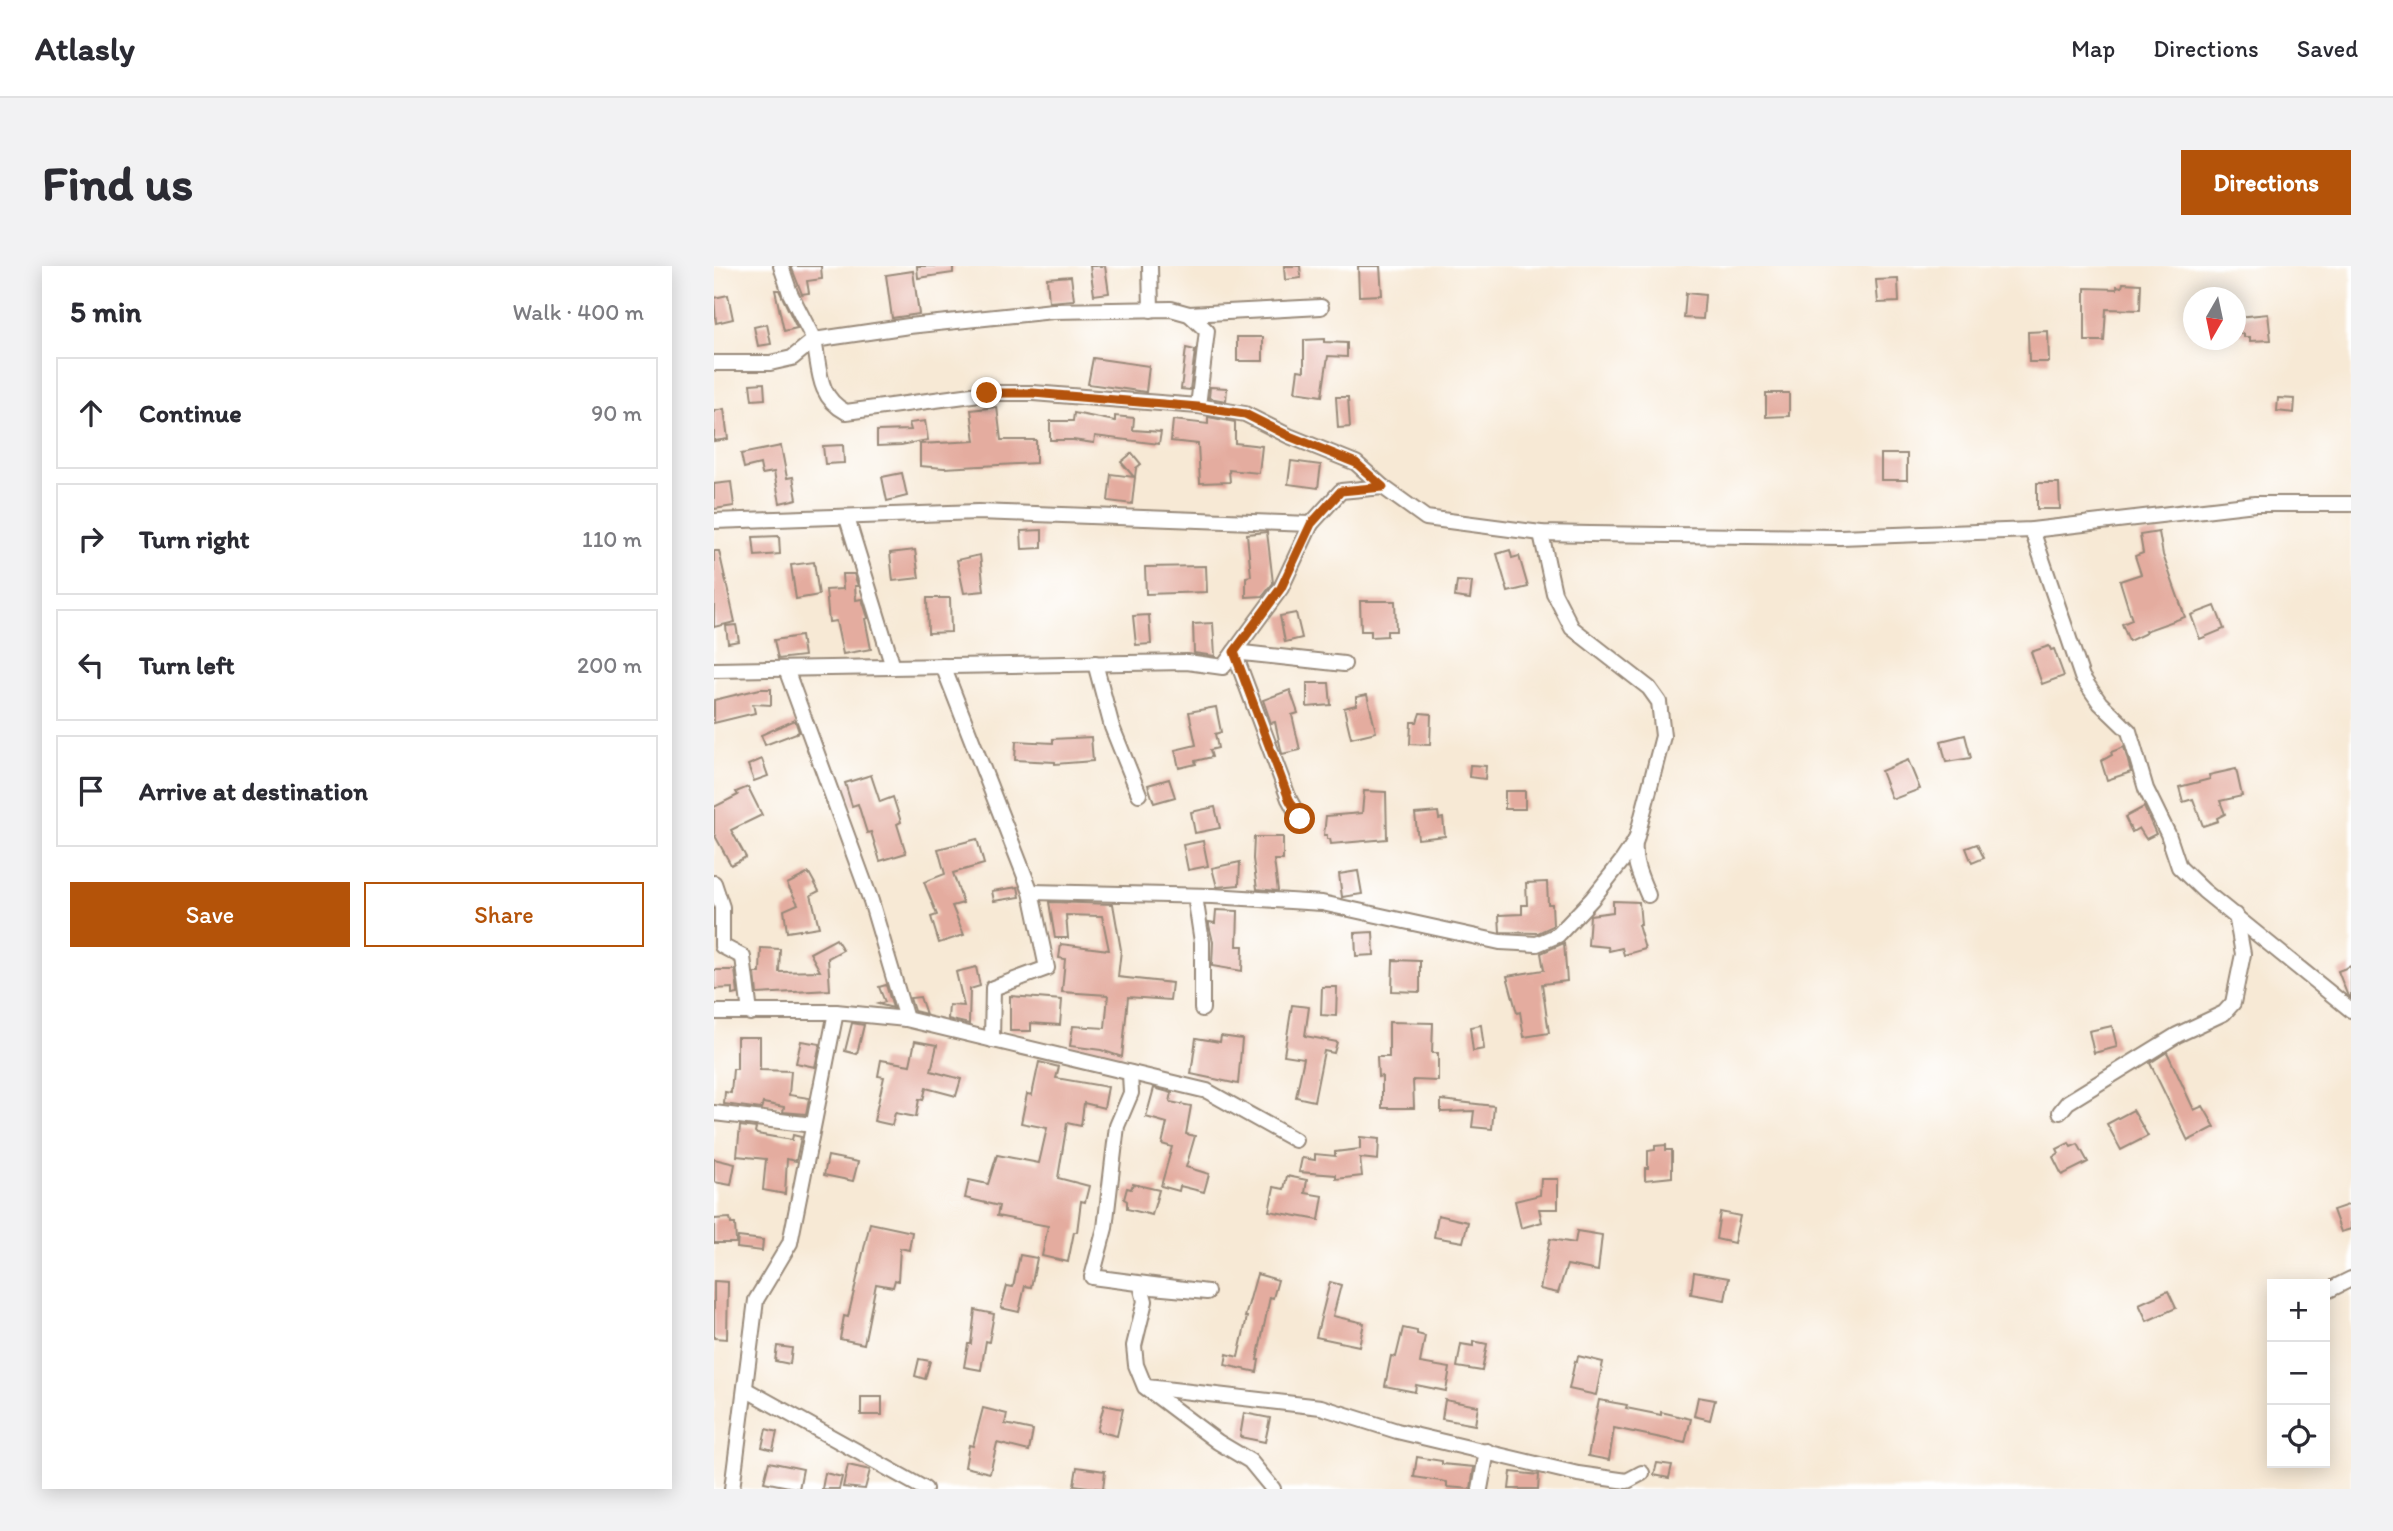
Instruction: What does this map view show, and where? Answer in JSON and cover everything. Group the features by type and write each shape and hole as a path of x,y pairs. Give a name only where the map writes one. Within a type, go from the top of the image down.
{"street":[{"path":"781,266 790,293 814,340 825,394 833,405 846,412 987,393 1033,393 1198,407 1245,414 1289,436 1356,463 1383,487 1426,518 1541,533 1840,537 2032,530 2255,504 2351,504"},
{"path":"1150,266 1151,310"},
{"path":"714,363 770,363 792,358 814,340 909,326 1053,311 1171,309 1189,314 1321,307"},
{"path":"1189,314 1208,331 1198,407"},
{"path":"714,670 1186,662 1223,667 1281,588 1311,524 1341,491 1383,487"},
{"path":"714,521 978,512 1311,524"},
{"path":"847,518 893,667"},
{"path":"2032,530 2082,677 2100,703 2129,731 2146,789 2168,834 2179,867 2204,891 2351,1010"},
{"path":"1541,533 1554,593 1572,628 1649,688 1659,702 1663,736 1633,855 1648,895"},
{"path":"1234,652 1344,664"},
{"path":"1234,652 1289,799 1300,819"},
{"path":"1094,663 1112,727 1139,794"},
{"path":"943,666 1031,892 1047,968 993,988 992,1040"},
{"path":"786,668 871,901 906,1019"},
{"path":"1031,892 1322,902 1500,942 1537,944 1558,935 1592,900 1636,840"},
{"path":"714,883 722,906 722,946 743,957 750,1013"},
{"path":"1195,896 1202,942 1202,1009"},
{"path":"2060,1112 2068,1102 2176,1035 2224,1013 2234,1003 2243,954 2236,915"},
{"path":"732,1489 756,1300 790,1242 836,1012"},
{"path":"714,1013 836,1012 906,1019 1207,1091 1295,1140"},
{"path":"1130,1073 1131,1093 1117,1126 1105,1228 1092,1277 1207,1292 1141,1286 1145,1301 1135,1346 1136,1365 1145,1387 1218,1442 1250,1461 1273,1489"},
{"path":"714,1114 813,1125"},
{"path":"2330,1290 2351,1279"},
{"path":"1145,1387 1321,1407 1397,1431 1578,1474 1627,1482 1642,1474 1640,1489"},
{"path":"745,1389 925,1489"},
{"path":"1479,1489 1487,1451"}],"building":[{"path":"791,266 821,266 822,279 807,281 809,293 802,294"},
{"path":"917,266 953,266 953,273 918,278"},
{"path":"1090,266 1105,266 1109,293 1094,295"},
{"path":"1284,266 1300,266 1301,278 1285,280"},
{"path":"1358,266 1380,266 1382,295 1359,296"},
{"path":"913,271 919,314 892,318 886,275"},
{"path":"1071,276 1074,300 1049,302 1047,278"},
{"path":"1898,279 1899,302 1878,303 1876,280"},
{"path":"2123,283 2141,284 2140,310 2106,309 2104,341 2085,341 2085,288 2117,289 2117,286 2122,287"},
{"path":"775,290 779,290 797,328 784,331"},
{"path":"1686,293 1705,295 1703,319 1684,318"},
{"path":"728,295 733,319 716,323 714,298"},
{"path":"2268,314 2271,340 2250,341 2250,337 2246,337 2246,316"},
{"path":"767,324 771,344 758,346 754,327"},
{"path":"2048,331 2049,362 2029,362 2028,332"},
{"path":"1237,337 1263,337 1263,361 1237,361"},
{"path":"1324,339 1324,342 1347,343 1347,357 1328,356 1322,396 1295,392 1298,370 1304,371 1304,340"},
{"path":"1186,348 1195,350 1190,390 1181,389"},
{"path":"1093,358 1149,366 1146,392 1088,384"},
{"path":"764,383 765,399 752,400 750,384"},
{"path":"1210,387 1227,388 1226,401 1209,398"},
{"path":"1766,393 1789,393 1789,416 1766,417"},
{"path":"1336,397 1348,397 1350,427 1338,428"},
{"path":"2278,398 2295,399 2294,413 2277,411"},
{"path":"997,407 1001,440 1036,440 1036,463 944,468 920,466 920,444 975,441 971,410"},
{"path":"724,409 728,439 714,441 714,411"},
{"path":"1074,413 1115,421 1115,416 1134,418 1133,430 1161,432 1159,444 1095,436 1094,443 1050,440 1050,421 1073,421"},
{"path":"1208,417 1235,422 1235,443 1262,446 1259,473 1229,470 1230,482 1200,483 1198,444 1171,441 1173,420 1208,424"},
{"path":"925,421 928,440 877,446 877,431 911,430 909,423"},
{"path":"843,445 844,463 825,464 823,446"},
{"path":"781,446 787,478 793,477 797,499 780,503 774,472 762,474 760,464 744,468 741,454"},
{"path":"1132,453 1141,464 1136,468 1132,504 1108,501 1111,474 1134,477 1121,462"},
{"path":"1881,454 1907,454 1907,480 1881,480"},
{"path":"1291,461 1321,465 1318,488 1288,484"},
{"path":"902,473 907,496 887,501 882,477"},
{"path":"731,482 734,506 714,509 714,484"},
{"path":"2037,483 2059,483 2060,509 2037,509"},
{"path":"1042,530 1042,548 1022,549 1021,531"},
{"path":"1267,532 1273,583 1263,596 1246,597 1246,577 1251,576 1247,534"},
{"path":"2159,532 2163,555 2185,617 2145,631 2146,633 2129,641 2122,624 2132,620 2120,581 2141,574 2135,556 2143,553 2140,535"},
{"path":"779,536 780,554 755,556 753,537"},
{"path":"915,550 919,578 893,581 890,553"},
{"path":"1510,550 1512,558 1519,556 1528,587 1508,592 1497,554"},
{"path":"714,551 719,551 735,622 714,627"},
{"path":"980,555 984,591 964,593 957,560"},
{"path":"814,562 819,595 796,599 791,565"},
{"path":"1206,566 1207,592 1146,594 1145,567"},
{"path":"842,574 854,574 858,586 855,586 856,600 862,599 868,618 865,619 871,649 843,654 836,621 829,622 826,590 843,589"},
{"path":"1457,581 1472,582 1470,599 1455,597"},
{"path":"927,598 950,598 951,632 928,633"},
{"path":"1360,601 1395,601 1396,631 1387,631 1387,636 1371,637 1371,631 1361,631"},
{"path":"2215,606 2224,629 2200,639 2191,615"},
{"path":"1296,613 1302,638 1285,642 1280,616"},
{"path":"1149,615 1151,644 1136,645 1133,616"},
{"path":"1213,623 1215,656 1194,653 1193,624"},
{"path":"736,625 739,641 728,643 726,626"},
{"path":"801,636 804,656 778,659 774,640"},
{"path":"2049,646 2051,650 2054,649 2064,676 2042,684 2031,652"},
{"path":"1307,683 1329,683 1331,705 1307,707"},
{"path":"771,689 771,705 753,704 755,713 714,723 714,700"},
{"path":"1290,690 1298,713 1292,715 1300,750 1282,754 1275,722 1271,723 1263,700"},
{"path":"1367,695 1376,732 1351,738 1344,708 1356,705 1356,697"},
{"path":"1216,707 1221,732 1215,734 1218,748 1210,750 1212,757 1179,768 1175,750 1196,745 1189,712"},
{"path":"1420,713 1431,714 1430,745 1410,744 1411,722 1417,722"},
{"path":"795,720 799,732 765,745 761,735"},
{"path":"1965,735 1971,758 1946,762 1941,741"},
{"path":"1091,737 1093,761 1055,764 1015,760 1016,741 1053,743 1053,739"},
{"path":"2124,747 2131,772 2107,780 2101,761 2112,755 2111,752"},
{"path":"762,759 768,776 754,781 748,765"},
{"path":"1908,760 1920,789 1894,799 1881,771"},
{"path":"1470,765 1486,766 1485,779 1469,777"},
{"path":"2236,769 2242,796 2220,801 2225,814 2217,818 2218,821 2203,826 2193,799 2183,802 2179,787 2210,779 2209,775"},
{"path":"871,775 880,802 893,797 901,822 897,824 906,853 880,861 871,832 867,833 858,804 852,806 845,783"},
{"path":"1169,779 1175,797 1154,803 1148,785"},
{"path":"748,787 762,815 731,830 746,857 731,865 714,834 714,807"},
{"path":"1364,791 1386,792 1387,839 1331,844 1327,835 1324,835 1326,816 1362,813"},
{"path":"1505,791 1525,791 1525,809 1505,809"},
{"path":"1215,807 1220,828 1195,833 1191,812"},
{"path":"2144,807 2156,834 2146,839 2139,828 2132,832 2125,817"},
{"path":"1438,812 1439,819 1443,818 1445,836 1418,839 1415,814"},
{"path":"1254,837 1283,837 1283,860 1274,860 1278,891 1257,889 1253,859"},
{"path":"977,839 984,864 953,873 963,903 952,906 964,935 939,943 931,917 937,915 924,882 945,874 938,849"},
{"path":"1203,841 1208,866 1188,870 1183,845"},
{"path":"1977,844 1984,858 1972,863 1966,848"},
{"path":"1240,862 1239,885 1217,887 1212,868"},
{"path":"1358,871 1362,894 1342,897 1339,874"},
{"path":"809,873 819,891 811,895 819,927 787,932 784,910 798,904 787,884"},
{"path":"1547,882 1553,926 1538,933 1500,932 1499,915 1522,914 1522,905 1527,905 1526,883"},
{"path":"1018,887 1020,897 994,901 992,891"},
{"path":"1613,901 1639,902 1641,925 1638,925 1645,949 1624,955 1622,948 1609,951 1608,947 1588,945 1590,915 1613,912"},
{"path":"1049,902 1113,904 1121,950 1118,977 1172,983 1170,1000 1128,997 1122,1057 1101,1050 1070,1046 1073,1026 1105,1028 1108,995 1062,992 1065,959 1059,958 1061,944 1109,950 1102,916 1066,915 1068,938 1055,938"},
{"path":"1216,910 1238,911 1237,946 1243,946 1242,971 1212,966 1213,942 1209,922 1215,923"},
{"path":"1373,932 1374,955 1356,956 1355,933"},
{"path":"836,939 843,950 828,958 830,990 757,994 755,973 760,973 761,948 780,949 779,972 820,971 810,953"},
{"path":"1564,943 1567,981 1542,984 1549,1033 1524,1037 1520,1012 1517,1013 1507,976 1544,970 1541,953"},
{"path":"1393,960 1420,961 1420,992 1392,991"},
{"path":"2351,966 2351,998 2338,971"},
{"path":"976,967 980,986 970,989 969,1024 948,1019 949,1005 964,1006 956,972"},
{"path":"714,970 735,970 738,994 732,995 732,988 714,989"},
{"path":"886,985 893,1008 878,1004 885,1002 879,987"},
{"path":"1322,987 1337,987 1336,1016 1321,1015"},
{"path":"1010,996 1062,1000 1060,1025 1031,1023 1031,1031 1010,1031"},
{"path":"920,997 926,1014 914,1011 910,998"},
{"path":"1292,1005 1309,1007 1305,1036 1337,1042 1334,1053 1324,1051 1314,1101 1296,1097 1304,1058 1284,1055"},
{"path":"1389,1022 1433,1023 1432,1053 1438,1053 1438,1081 1413,1080 1414,1108 1382,1108 1382,1076 1378,1077 1377,1057 1389,1057"},
{"path":"852,1023 864,1025 857,1054 845,1051"},
{"path":"1481,1025 1484,1049 1473,1051 1470,1027"},
{"path":"2112,1026 2117,1047 2094,1053 2089,1031"},
{"path":"1221,1036 1242,1039 1238,1084 1191,1074 1196,1038 1220,1042"},
{"path":"737,1037 760,1037 760,1070 791,1071 789,1095 809,1098 806,1114 783,1112 784,1107 763,1103 761,1109 724,1104 725,1092 731,1093 733,1069 737,1069"},
{"path":"801,1041 820,1044 815,1067 796,1063"},
{"path":"915,1041 937,1045 931,1071 961,1079 956,1096 926,1088 923,1100 919,1099 916,1117 895,1113 892,1125 874,1121 884,1077 878,1076 881,1060 910,1065"},
{"path":"2167,1052 2194,1110 2203,1106 2215,1127 2188,1141 2150,1063"},
{"path":"1039,1062 1059,1067 1056,1078 1108,1087 1104,1108 1084,1103 1081,1126 1067,1123 1058,1178 1089,1186 1085,1202 1081,1201 1077,1232 1074,1232 1068,1262 1042,1256 1048,1226 997,1216 999,1206 965,1198 969,1180 988,1184 997,1155 1039,1163 1047,1128 1021,1123 1027,1094 1032,1095"},
{"path":"1154,1088 1172,1093 1170,1102 1191,1106 1186,1134 1195,1136 1186,1167 1209,1174 1204,1192 1180,1186 1179,1191 1161,1186 1172,1147 1162,1144 1167,1123 1146,1117"},
{"path":"1441,1100 1494,1106 1492,1129 1472,1127 1474,1111 1441,1112"},
{"path":"2133,1110 2148,1136 2121,1150 2107,1124"},
{"path":"740,1126 756,1128 757,1134 792,1140 793,1135 801,1137 796,1161 787,1159 785,1194 763,1190 766,1159 737,1156"},
{"path":"1360,1137 1379,1139 1378,1160 1360,1158 1362,1176 1336,1179 1336,1175 1299,1172 1302,1158 1315,1160 1315,1154 1335,1156 1335,1152 1360,1149"},
{"path":"2069,1143 2071,1147 2078,1144 2088,1162 2062,1175 2053,1157 2059,1153 2057,1149"},
{"path":"1666,1145 1666,1150 1672,1150 1672,1177 1645,1180 1648,1151 1655,1150 1655,1146"},
{"path":"828,1156 858,1162 853,1181 824,1175"},
{"path":"714,1159 735,1164 731,1185 714,1182"},
{"path":"1287,1176 1307,1180 1305,1193 1323,1196 1319,1220 1269,1211 1274,1187 1284,1189"},
{"path":"1541,1179 1558,1179 1558,1209 1539,1209 1542,1222 1521,1228 1515,1201 1540,1195"},
{"path":"1133,1184 1159,1190 1152,1215 1127,1209 1127,1201 1124,1199 1127,1188 1131,1189"},
{"path":"2351,1204 2351,1229 2341,1232 2333,1210"},
{"path":"1720,1212 1740,1216 1734,1243 1716,1239"},
{"path":"1438,1215 1468,1222 1463,1242 1434,1237"},
{"path":"730,1218 731,1224 735,1224 736,1243 714,1243 714,1219"},
{"path":"870,1223 912,1232 909,1250 900,1248 898,1281 895,1280 893,1287 876,1284 864,1344 840,1339 844,1316 848,1317"},
{"path":"1577,1231 1602,1235 1598,1271 1567,1265 1558,1293 1540,1289 1550,1239 1575,1243"},
{"path":"738,1237 763,1240 762,1251 737,1248"},
{"path":"1020,1255 1037,1258 1031,1287 1025,1286 1019,1312 1001,1308 1007,1286 1013,1287"},
{"path":"1694,1272 1729,1278 1725,1300 1691,1294"},
{"path":"1257,1274 1278,1280 1273,1298 1270,1297 1257,1372 1225,1365 1227,1354 1238,1357 1245,1317"},
{"path":"714,1281 728,1282 727,1339 714,1338"},
{"path":"1330,1282 1341,1285 1333,1316 1364,1323 1359,1346 1316,1337"},
{"path":"2168,1291 2176,1308 2147,1321 2139,1304"},
{"path":"975,1310 994,1314 981,1370 964,1367 968,1344 971,1344"},
{"path":"1403,1328 1425,1336 1420,1363 1450,1368 1446,1391 1416,1385 1415,1392 1385,1386 1391,1356 1396,1357"},
{"path":"1473,1341 1487,1344 1482,1371 1457,1367 1461,1344 1473,1346"},
{"path":"777,1346 792,1348 790,1364 775,1361"},
{"path":"1578,1356 1603,1362 1596,1395 1569,1389"},
{"path":"919,1359 930,1361 925,1379 915,1376"},
{"path":"861,1397 882,1397 882,1415 861,1415"},
{"path":"1698,1397 1715,1400 1710,1420 1694,1416"},
{"path":"1445,1400 1478,1406 1475,1425 1442,1419"},
{"path":"1599,1400 1627,1405 1626,1408 1691,1419 1685,1443 1614,1428 1609,1460 1588,1456"},
{"path":"1104,1405 1123,1409 1117,1436 1097,1431"},
{"path":"983,1408 1007,1414 1005,1424 1033,1430 1029,1451 997,1443 990,1473 965,1467 969,1445 973,1446"},
{"path":"1244,1413 1270,1418 1265,1442 1240,1437"},
{"path":"766,1429 777,1432 773,1450 762,1447"},
{"path":"1417,1457 1442,1461 1442,1464 1474,1467 1471,1489 1447,1487 1447,1482 1414,1477"},
{"path":"769,1462 803,1469 799,1489 764,1482"},
{"path":"1657,1463 1672,1465 1669,1478 1654,1475"},
{"path":"848,1465 870,1470 865,1489 843,1487"},
{"path":"1077,1467 1105,1471 1103,1489 1074,1485"},
{"path":"1511,1472 1539,1475 1538,1489 1509,1489"},
{"path":"825,1473 842,1477 839,1489 822,1489"}],"route":[{"path":"987,393 1033,393 1198,407 1245,414 1289,436 1356,463 1383,487 1341,491 1311,524 1281,588 1234,652 1289,799 1300,819"}]}
